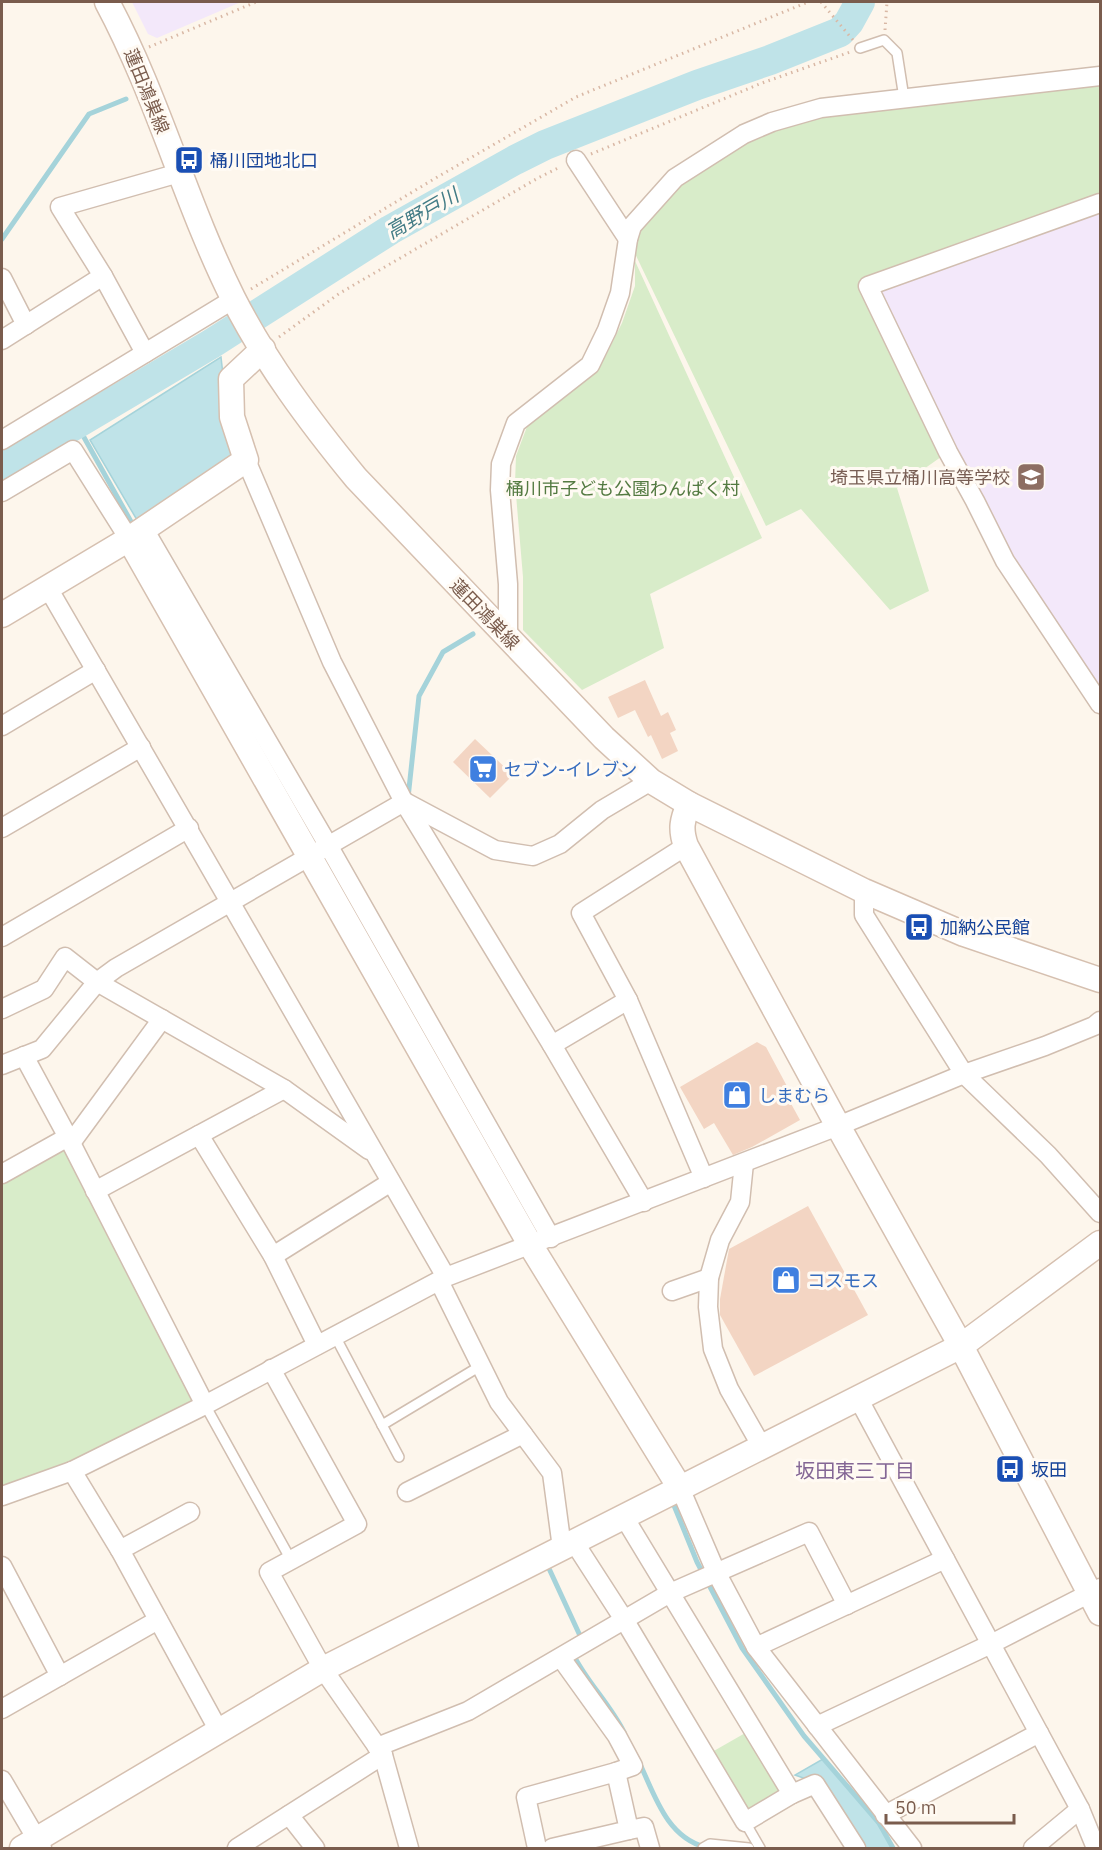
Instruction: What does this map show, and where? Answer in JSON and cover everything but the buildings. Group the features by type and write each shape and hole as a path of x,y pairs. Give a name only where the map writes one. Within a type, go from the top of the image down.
{"street":[{"name":"蓮田鴻巣線","path":"107,2 134,54 179,172 234,299 298,404 356,478 603,738 651,781 689,804 864,891 964,934 1101,980"},
{"path":"508,637 508,584 500,490 501,464 516,423 590,364 607,330 620,293 632,226 675,178 744,134 772,122 821,108 1101,76"},
{"path":"576,160 628,239"},
{"path":"145,353 103,276 60,207 179,172"},
{"path":"1101,203 868,286 948,453 1005,561 1101,704"},
{"path":"2,340 103,276"},
{"path":"2,278 26,325"},
{"path":"2,440 234,299"},
{"path":"263,349 231,379 232,417 246,460 332,662 404,802 552,1045 644,1202"},
{"path":"2,492 73,450 136,534 681,1488 716,1572 756,1647 912,1848"},
{"path":"2,615 136,534 246,460"},
{"path":"48,588 189,828 391,1182 442,1279 499,1402 552,1473 568,1545 625,1621 745,1822 792,1794 815,1784 856,1848"},
{"path":"2,726 96,670"},
{"path":"2,828 141,747"},
{"path":"404,802 495,850 533,856 560,844 602,810 651,781"},
{"path":"2,1065 42,1049 97,982 116,968 404,802"},
{"path":"689,804 682,819 681,833 686,846 1097,1598 991,1644 817,1726"},
{"path":"2,937 189,828"},
{"path":"686,846 581,914 628,1000 704,1178"},
{"path":"864,891 864,915 964,1074 1048,1155 1101,1213"},
{"path":"2,1009 44,989 65,957 97,982 284,1089 373,1153"},
{"path":"552,1045 628,1000"},
{"path":"2,1174 70,1140 162,1019"},
{"path":"2,1496 72,1471 204,1405 442,1279 744,1163 964,1074 1045,1046 1101,1021"},
{"path":"24,1056 70,1140 204,1405"},
{"path":"95,1191 284,1089"},
{"path":"199,1135 273,1256 317,1345"},
{"path":"744,1163 740,1202 720,1240 709,1278 708,1307 713,1349 729,1389 762,1447"},
{"path":"273,1256 391,1182"},
{"path":"2,1780 34,1846 323,1669 961,1346 1101,1243"},
{"path":"672,1291 709,1278"},
{"path":"271,1369 357,1524 269,1572 323,1669 380,1751 409,1848"},
{"path":"858,1398 1080,1809 1096,1848"},
{"path":"406,1492 523,1434"},
{"path":"72,1471 120,1550 219,1731"},
{"path":"120,1550 190,1512"},
{"path":"624,1517 792,1794"},
{"path":"247,1846 380,1751 468,1711 670,1593 809,1532 847,1605"},
{"path":"756,1647 945,1559"},
{"path":"2,1566 60,1676"},
{"path":"2,1709 158,1620"},
{"path":"537,1848 526,1797 633,1766 617,1736 561,1658"},
{"path":"885,1815 1039,1733"},
{"path":"616,1772 629,1830"},
{"path":"1033,1848 1080,1809"},
{"path":"290,1815 315,1848"},
{"path":"552,1848 644,1827 650,1848"}],"lane":[{"path":"860,48 884,40 897,53 904,98"},
{"path":"335,1336 399,1457"},
{"path":"382,1425 482,1365"},
{"path":"204,1405 291,1560"},
{"path":"745,1822 760,1848"},
{"path":"703,1848 710,1844 749,1848"}],"path":[{"path":"134,54 256,2"},
{"path":"234,299 576,97 808,2"},
{"path":"263,349 340,294 538,178 762,83 860,48 821,2"},
{"path":"884,40 887,2"}],"shaded area":[{"path":"132,2 241,2 157,38 148,34"},
{"name":"埼玉県立桶川高等学校","path":"1100,204 1100,704 1005,561 868,286"}],"green space":[{"path":"1100,76 1100,204 869,286 948,452 897,488 929,591 890,610 801,509 766,526 628,239 675,178 787,110"},
{"name":"桶川市子ども公園わんぱく村","path":"635,261 762,538 650,594 664,648 582,690 523,630 523,577 515,483 516,456 531,416 605,357 622,323 635,286"},
{"path":"68,1137 205,1405 2,1494 2,1174"},
{"path":"747,1732 781,1786 779,1793 754,1810 745,1809 712,1752"}],"water":[{"path":"221,357 232,456 137,520 90,440"},
{"path":"823,1759 876,1821 893,1848 865,1848 823,1785 795,1775"}],"waterway":[{"name":"高野戸川","path":"2,468 211,344 390,230 515,160 545,145 697,85 770,60 840,32 849,22 860,2"},
{"path":"2,239 89,114 126,99"},
{"path":"76,423 134,527"},
{"path":"408,798 419,696 443,652 473,634"},
{"path":"675,1501 673,1503 697,1562 742,1648 804,1736 879,1823 893,1848"},
{"path":"546,1562 582,1640"},
{"path":"573,1654 624,1732"},
{"path":"640,1764 657,1802 672,1825 692,1842 705,1847"}],"place":[{"name":"桶川団地北口","path":"189,160"},
{"name":"埼玉県立桶川高等学校","path":"1031,477"},
{"name":"セブン-イレブン","path":"483,769"},
{"name":"加納公民館","path":"919,927"},
{"name":"しまむら","path":"737,1095"},
{"name":"コスモス","path":"786,1280"},
{"name":"坂田","path":"1010,1469"}],"district":[{"name":"坂田東三丁目","path":"855,1470"}]}
